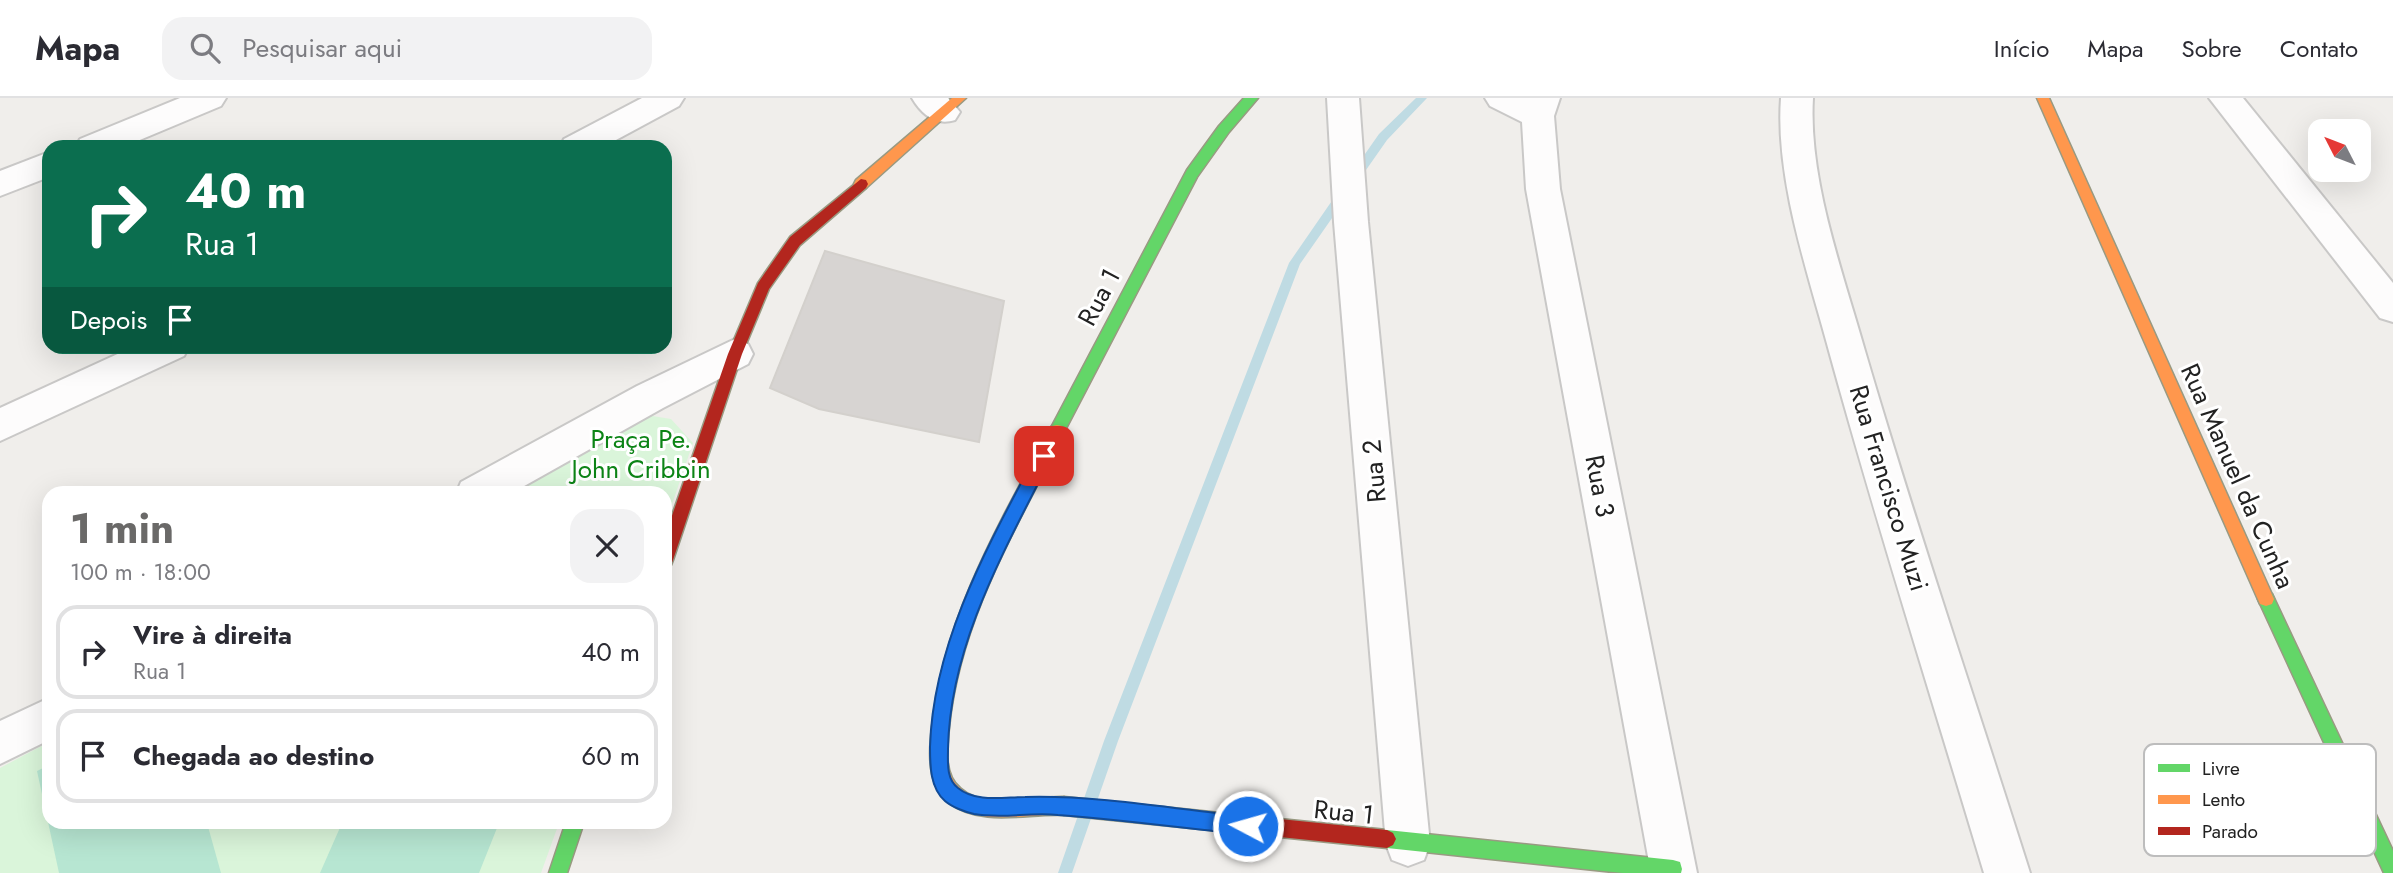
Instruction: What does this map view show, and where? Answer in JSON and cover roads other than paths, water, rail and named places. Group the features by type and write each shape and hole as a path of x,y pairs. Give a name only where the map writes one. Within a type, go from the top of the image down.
{"street":[{"path":"109,140 210,98"},
{"path":"589,140 668,98"},
{"name":"Rua 1","path":"1252,98 1224,129 1192,174 1007,526 970,609 953,660 940,720 939,773 950,794 971,804 989,807 1056,805 1674,871"},
{"name":"Rua 2","path":"1343,98 1351,222 1408,844"},
{"path":"1501,98 1541,107"},
{"name":"Rua Francisco Muzi","path":"1797,98 1795,128 1813,230 1858,390 2007,873"},
{"name":"Rua Manuel da Cunha","path":"2043,98 2220,500 2334,744"},
{"path":"2225,98 2393,308"},
{"path":"672,539 735,354 763,287 795,241 944,103"},
{"name":"Rua 3","path":"1541,107 1543,189 1674,871"},
{"path":"0,184 42,167"},
{"path":"0,425 155,354"},
{"path":"489,486 650,397 735,354"},
{"path":"0,743 42,722"},
{"path":"558,873 574,829"},
{"name":"Rua Manuel da Cunha","path":"2376,835 2393,871"}],"waterway":[{"path":"1355,177 1383,137 1422,98"},
{"path":"1065,873 1111,741 1295,263 1342,195"}],"park label":[{"name":"Praça Pe. John Cribbin","path":"641,454"}]}
